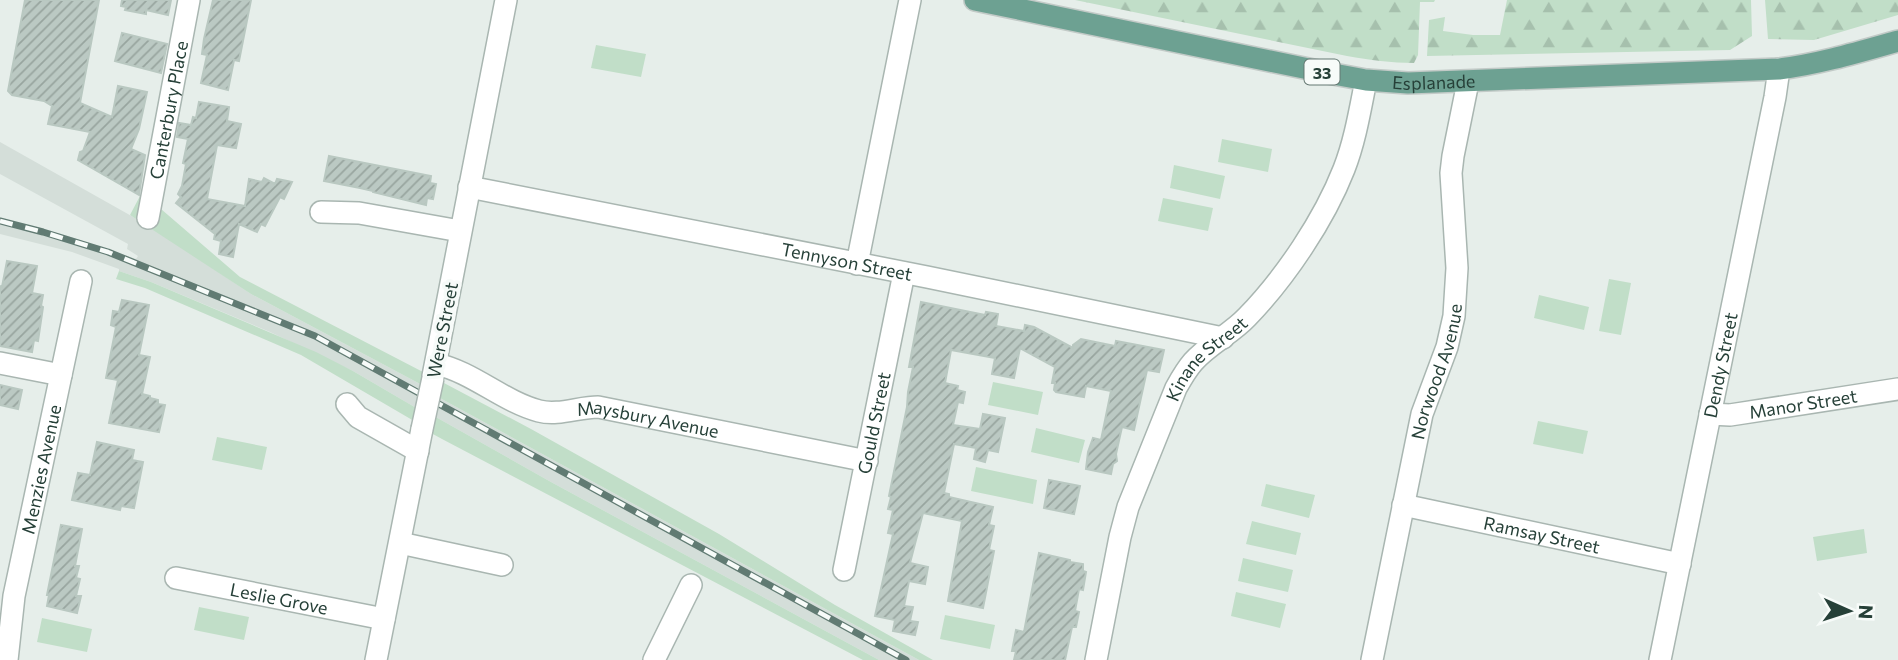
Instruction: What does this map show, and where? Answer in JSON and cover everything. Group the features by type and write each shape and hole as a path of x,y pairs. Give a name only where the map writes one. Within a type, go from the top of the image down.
{"main road":[{"name":"Esplanade","path":"975,0 1366,80 1408,83 1779,69 1898,41"}],"street":[{"name":"Canterbury Place","path":"148,218 189,0"},
{"name":"Were Street","path":"376,660 506,0"},
{"path":"857,264 910,0"},
{"name":"Dendy Street","path":"1660,660 1779,69"},
{"name":"Kinane Street","path":"1096,660 1128,507 1176,388 1194,361 1245,319 1285,273 1338,183 1349,153 1366,80"},
{"name":"Norwood Avenue","path":"1372,660 1422,414 1447,347 1454,316 1457,268 1451,173 1468,82"},
{"name":"Tennyson Street","path":"469,187 1223,338"},
{"path":"321,212 359,213 460,232"},
{"name":"Gould Street","path":"844,570 904,274"},
{"name":"Menzies Avenue","path":"7,660 15,596 81,281"},
{"path":"0,363 61,375"},
{"name":"Maysbury Avenue","path":"434,371 457,370 514,401 539,411 550,413 598,407 867,461"},
{"name":"Manor Street","path":"1710,414 1730,415 1898,389"},
{"path":"347,404 358,417 418,451"},
{"name":"Ramsay Street","path":"1404,505 1680,564"},
{"path":"400,543 502,565"},
{"name":"Leslie Grove","path":"176,578 384,619"},
{"path":"654,660 691,585"}],"shaded area":[{"path":"0,142 151,227 251,294 422,385 418,409 353,371 270,332 151,282 72,252 0,234 0,218 68,236 136,259 138,256 127,249 128,244 0,174"},
{"path":"438,397 919,660 879,660 551,482 434,416"}],"green space":[{"path":"1075,0 1435,0 1420,2 1418,55 1414,63 1347,56"},
{"path":"1507,0 1751,0 1752,36 1730,50 1427,56 1429,20 1445,17 1443,31 1500,35"},
{"path":"1765,0 1898,0 1898,15 1814,40 1768,39"},
{"path":"596,45 646,54 641,77 591,68"},
{"path":"1222,139 1272,149 1268,172 1218,162"},
{"path":"1174,165 1225,176 1220,199 1170,188"},
{"path":"140,196 161,209 240,277 423,372 422,385 251,294 130,215"},
{"path":"1163,198 1213,208 1208,231 1158,221"},
{"path":"119,271 316,352 418,409 414,421 301,355 145,288 116,279"},
{"path":"1609,279 1631,283 1621,335 1599,331"},
{"path":"1539,295 1589,307 1584,330 1534,318"},
{"path":"993,382 1043,392 1038,415 988,405"},
{"path":"444,383 719,534 835,605 933,660 919,660 438,397"},
{"path":"434,416 879,660 863,660 431,433"},
{"path":"1538,421 1588,431 1583,454 1533,444"},
{"path":"1036,428 1085,440 1079,463 1031,452"},
{"path":"217,437 267,447 262,470 212,460"},
{"path":"976,467 1037,480 1033,504 971,491"},
{"path":"1266,484 1315,495 1309,518 1261,506"},
{"path":"1252,521 1301,533 1296,555 1246,544"},
{"path":"1864,529 1867,553 1817,561 1813,537"},
{"path":"1243,558 1293,570 1288,592 1238,581"},
{"path":"1236,592 1286,604 1280,628 1231,616"},
{"path":"199,607 249,617 244,640 194,630"},
{"path":"945,615 995,625 990,649 940,639"},
{"path":"42,618 92,629 87,652 37,642"}],"building":[{"path":"25,0 99,0 80,103 112,117 118,86 147,92 139,129 131,149 145,155 139,195 78,160 90,132 48,124 52,106 44,101 12,95 8,91"},
{"path":"122,0 171,0 168,15 146,10 146,14 125,10 126,7 121,6"},
{"path":"213,0 251,0 239,61 234,60 228,90 201,83 207,55 202,54 204,39"},
{"path":"122,33 167,44 161,73 115,61"},
{"path":"199,102 229,107 227,121 241,124 236,148 217,145 207,199 245,206 249,179 262,182 264,178 275,184 277,179 292,182 284,199 280,197 265,226 261,224 257,232 239,224 233,257 219,254 221,241 214,239 215,234 176,203 181,197 178,194 186,164 183,163 188,139 177,137 179,123 191,125 193,117 196,118"},
{"path":"329,156 431,176 430,183 436,184 433,199 427,198 426,205 324,181"},
{"path":"7,261 37,266 32,293 43,295 43,307 38,341 34,340 32,352 0,346 0,286 2,287"},
{"path":"122,300 149,305 139,355 150,357 142,394 158,400 158,404 165,405 159,432 109,423 118,380 106,378 116,327 111,325 113,311 119,312"},
{"path":"921,302 985,315 986,312 998,314 996,326 1024,331 1025,325 1034,327 1073,348 1081,339 1115,346 1116,341 1164,350 1159,372 1147,370 1134,430 1122,427 1117,461 1113,464 1111,474 1086,469 1093,438 1101,440 1111,391 1086,386 1084,397 1056,392 1055,383 1052,383 1055,367 1020,348 1014,378 992,374 995,358 951,350 945,383 958,386 957,390 965,392 963,403 958,402 953,425 980,429 983,414 1005,418 998,452 988,450 985,462 974,459 976,448 954,444 944,493 949,494 949,497 993,507 989,525 994,526 989,550 994,551 983,608 948,601 962,521 923,513 910,563 928,567 925,584 909,581 904,606 913,607 910,621 918,622 915,635 893,631 895,620 875,616 893,534 888,533 893,510 888,509 889,496 907,407 913,367 909,367"},
{"path":"0,385 22,390 18,409 0,405"},
{"path":"97,442 134,450 132,460 143,462 134,508 121,506 120,510 72,500 78,473 90,475"},
{"path":"1049,480 1080,486 1074,514 1044,508"},
{"path":"61,525 82,529 75,566 79,566 76,578 80,579 76,596 81,596 77,613 47,606"},
{"path":"1039,553 1083,564 1083,571 1086,572 1083,590 1079,589 1075,611 1079,612 1076,627 1072,627 1065,660 1014,660 1016,651 1012,651 1016,630 1024,632"}],"railway":[{"path":"0,221 108,252 315,336 906,660"}]}
